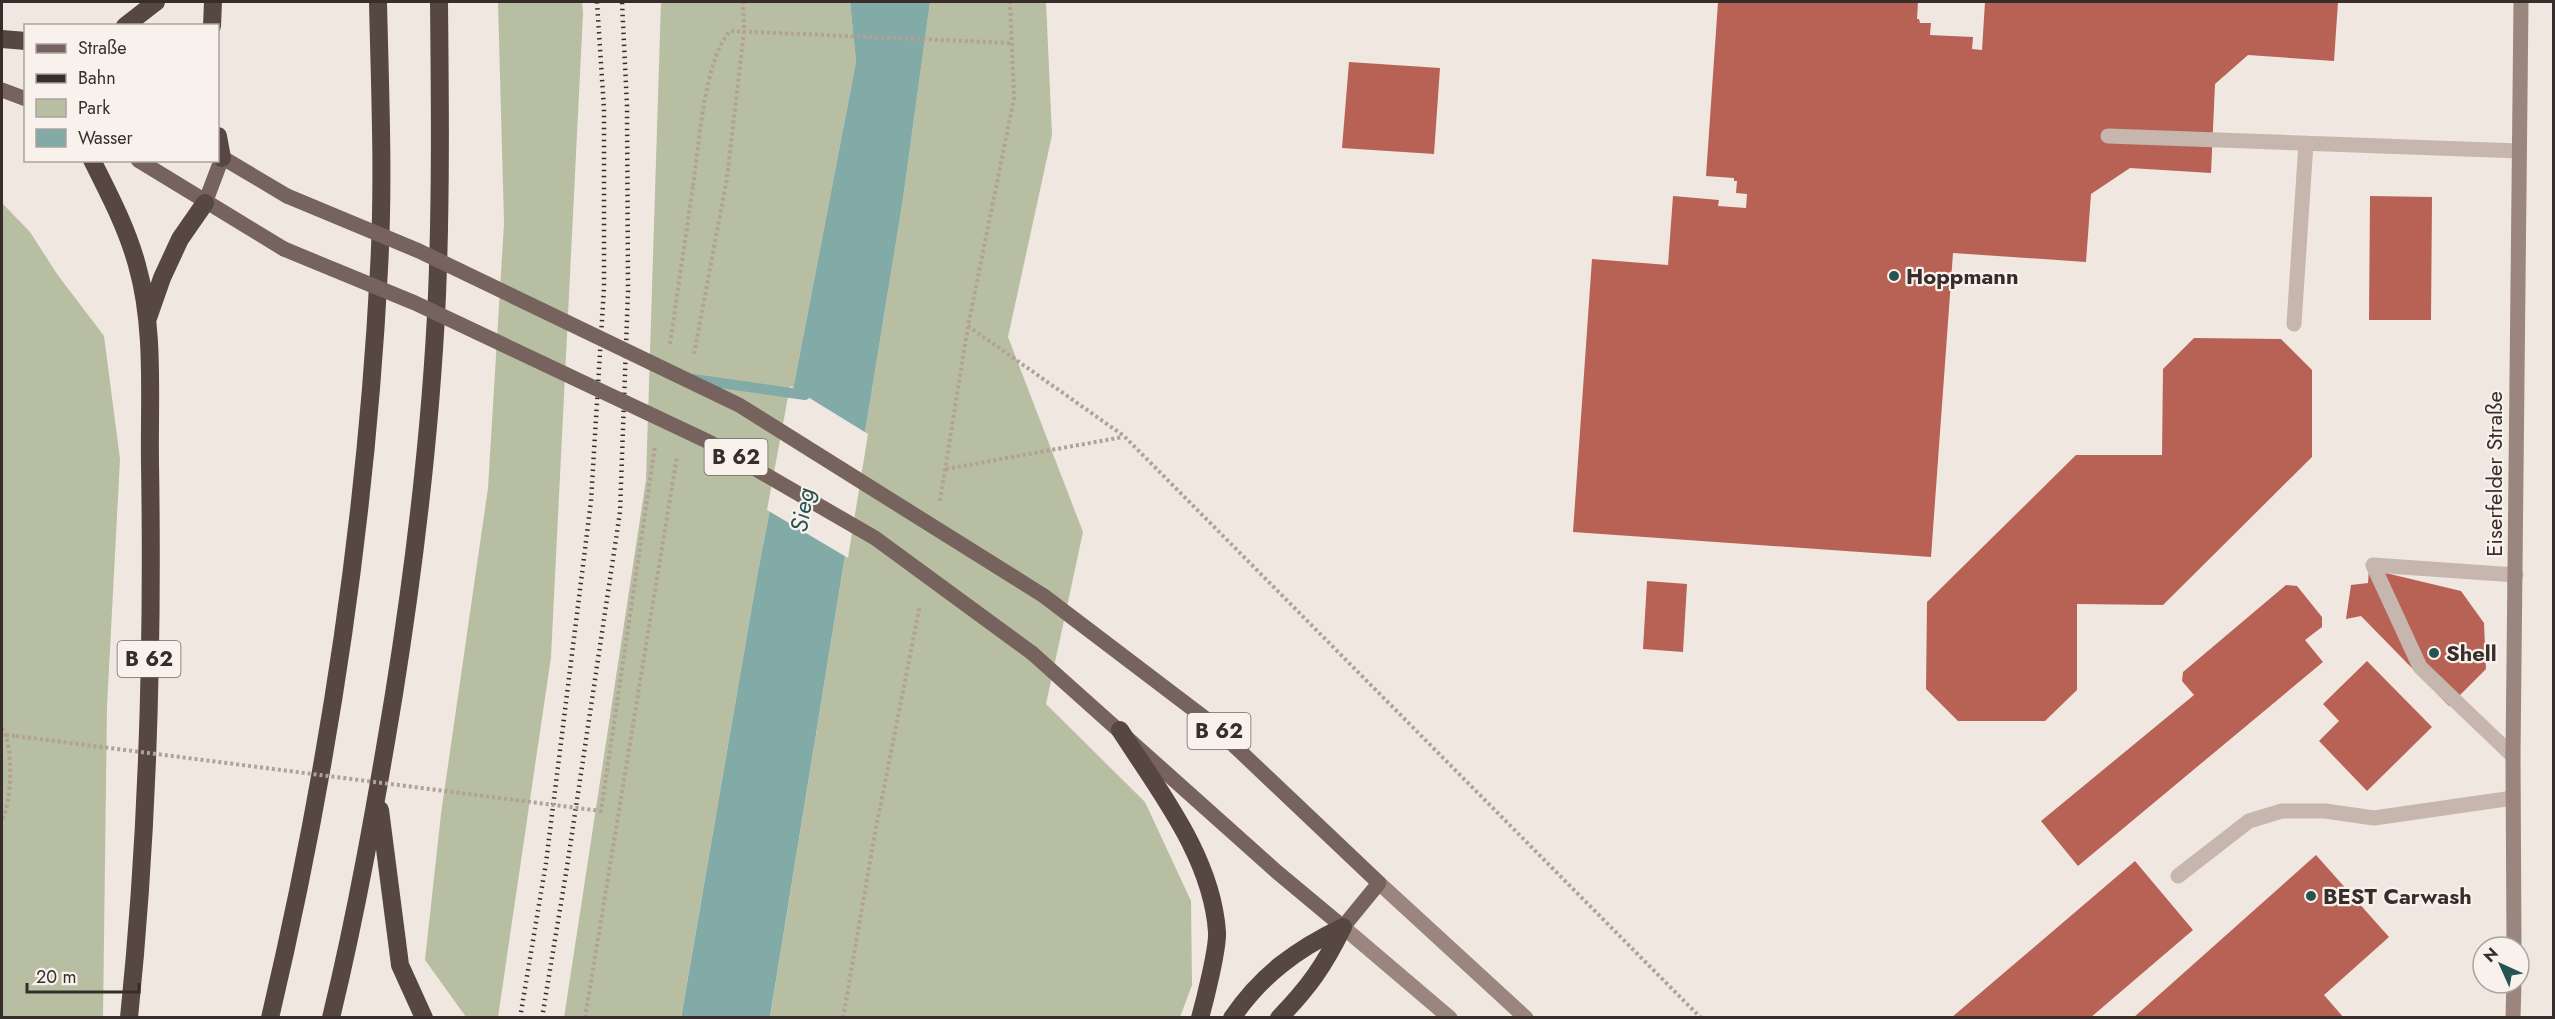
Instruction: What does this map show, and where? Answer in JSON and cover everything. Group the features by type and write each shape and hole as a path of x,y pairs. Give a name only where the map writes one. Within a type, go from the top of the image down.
{"highway":[{"path":"128,24 156,2"},
{"path":"212,24 213,2"},
{"path":"270,1017 295,912 321,775 352,584 366,452 380,268 381,141 378,2"},
{"path":"331,1017 350,941 378,792 410,594 426,454 437,296 441,139 439,2"},
{"path":"2,39 24,41"},
{"name":"B 62","path":"93,162 117,210 137,265 147,320 150,489 149,670 143,828 129,1017"},
{"name":"B 62","path":"147,320 162,278 180,239 206,203"},
{"name":"B 62","path":"1120,730 1182,827 1207,880 1217,933 1200,1017"},
{"path":"378,792 400,965 424,1017"},
{"path":"1232,1017 1270,972 1307,944 1343,927"},
{"path":"1279,1017 1312,982 1327,960 1343,927"}],"main road":[{"name":"Eiserfelder Straße","path":"2514,935 2513,756 2518,151 2522,2"},
{"path":"2,39 24,50"},
{"path":"2,90 24,98"},
{"name":"B 62","path":"220,156 287,196 419,251 739,405 1044,597 1206,719 1379,883"},
{"name":"B 62","path":"141,162 284,249 415,303 709,442 875,538 1032,653 1277,872 1343,927"},
{"name":"B 62","path":"206,203 218,162"},
{"path":"1450,1017 1343,927 1379,883 1526,1017"},
{"path":"2513,1017 2514,995"}],"lane":[{"path":"2108,136 2518,151"},
{"path":"2294,324 2306,143"},
{"path":"2513,756 2420,667 2373,565 2516,575"},
{"path":"2178,876 2249,821 2282,811 2325,811 2374,818 2513,798"}],"path":[{"path":"692,363 728,178 744,31 743,2"},
{"path":"940,504 968,326 1014,98 1010,2"},
{"path":"669,352 711,67 722,40 730,31 1012,43"},
{"path":"968,326 1124,436 1701,1017"},
{"path":"6,735 601,811 656,434"},
{"path":"946,469 1124,436"},
{"path":"585,1017 678,450"},
{"path":"843,1017 875,833 921,598"},
{"path":"2,728 6,735 11,774 2,819"}],"green space":[{"path":"498,2 582,2 583,13 551,657 498,1017 466,1017 425,960 441,814 488,488 504,223"},
{"path":"661,2 850,2 856,62 757,577 681,1017 564,1018 646,480"},
{"path":"930,2 1046,2 1052,135 1008,337 1083,532 1046,704 1145,802 1191,901 1192,985 1180,1017 770,1018 903,199"},
{"path":"2,203 30,232 57,274 104,336 120,459 107,706 103,1017 2,1017"}],"water":[{"name":"Sieg","path":"850,2 930,2 903,199 770,1017 681,1018 757,577 856,62"}],"pier":[{"path":"790,386 868,434 848,558 767,510"}],"building":[{"path":"1718,2 1918,2 1917,19 1920,23 1931,23 1930,35 1973,37 1972,49 1982,50 1985,2 2338,2 2334,61 2248,55 2215,84 2211,173 2130,168 2091,194 2086,262 1953,253 1931,557 1573,532 1592,259 1668,265 1673,196 1719,200 1718,206 1746,208 1747,194 1736,193 1737,181 1734,181 1734,178 1706,176"},
{"path":"1349,62 1440,68 1434,154 1342,148"},
{"path":"2370,196 2432,197 2431,320 2369,320"},
{"path":"2194,338 2281,339 2312,370 2312,457 2163,605 2077,604 2077,690 2045,721 1958,721 1926,689 1927,602 2076,455 2162,455 2163,369"},
{"path":"2369,569 2461,591 2484,623 2486,669 2449,706 2361,616 2346,619 2351,585 2368,583"},
{"path":"1647,581 1687,584 1683,652 1643,649"},
{"path":"2286,585 2297,586 2322,617 2322,627 2305,640 2323,662 2078,866 2041,821 2194,695 2182,681 2183,672"},
{"path":"2367,661 2432,727 2367,791 2319,741 2339,721 2323,704"},
{"name":"BEST Carwash","path":"2316,855 2389,937 2324,995 2344,1018 2133,1018"},
{"path":"2135,861 2193,930 2090,1018 1951,1018"}],"waterway":[{"path":"693,379 805,395"}],"railway":[{"path":"520,1018 546,863 591,501 604,287 604,109 597,2"},
{"path":"542,1018 620,512 628,291 627,106 622,2"}],"place":[{"name":"Hoppmann","path":"1894,276"},
{"name":"Shell","path":"2434,653"},
{"name":"BEST Carwash","path":"2311,896"}]}
